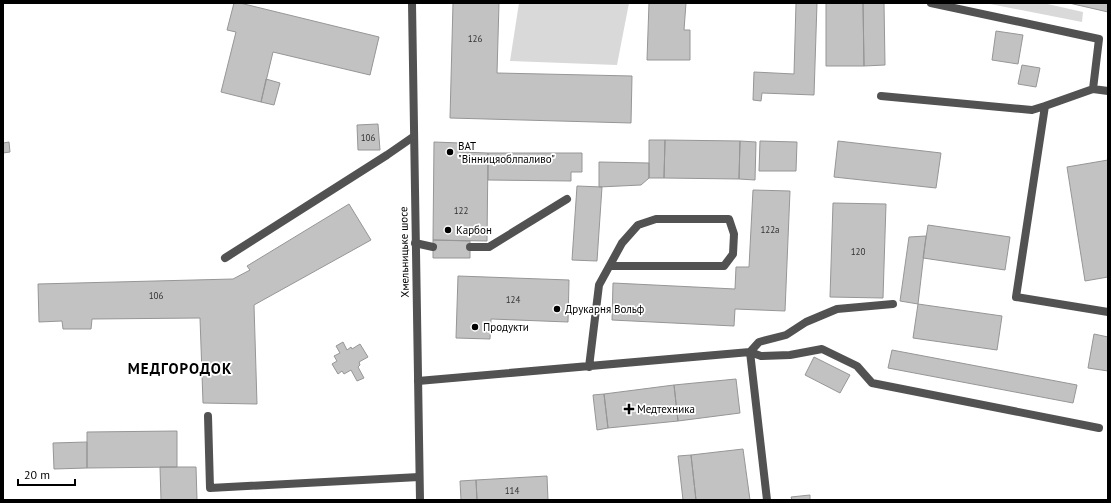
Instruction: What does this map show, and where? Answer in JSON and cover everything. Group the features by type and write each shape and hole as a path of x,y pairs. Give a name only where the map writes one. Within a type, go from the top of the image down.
{"street":[{"name":"Хмельницьке шосе","path":"412,3 420,500"},
{"path":"932,3 1099,39 1093,89"},
{"path":"881,96 1032,110 1093,89 1108,91"},
{"path":"1044,106 1016,296 1108,312"},
{"path":"225,258 388,155 413,137"},
{"path":"470,247 489,247 567,199"},
{"path":"589,367 599,285 622,243 638,225 656,219 728,219 734,234 733,254 724,266 610,266"},
{"path":"415,243 433,247"},
{"path":"767,500 750,352 759,342 786,334 806,322 837,309 893,304"},
{"path":"418,381 750,352 761,356 790,355 822,349 857,366 872,383 1099,428"},
{"path":"208,416 210,488 419,477"}],"shaded area":[{"path":"519,3 629,3 617,65 510,61"},
{"path":"985,3 1043,3 1083,12 1082,22"}],"building":[{"path":"234,3 240,3 379,37 370,75 273,52 261,102 221,92 236,32 227,30"},
{"path":"453,3 499,3 497,73 632,76 631,123 450,118"},
{"path":"649,3 686,3 684,30 690,30 690,60 647,60"},
{"path":"796,3 817,3 814,95 762,93 761,101 753,100 754,72 794,74"},
{"path":"826,3 863,3 864,66 826,66"},
{"path":"863,3 884,3 885,65 864,66"},
{"path":"1069,3 1108,3 1108,12"},
{"path":"996,31 1023,35 1018,64 992,60"},
{"path":"1022,65 1040,68 1036,87 1018,84"},
{"path":"266,79 280,83 274,105 261,102"},
{"path":"378,124 380,150 358,150 357,125"},
{"path":"649,140 665,140 664,178 649,178"},
{"path":"665,140 740,141 739,179 664,178"},
{"path":"740,141 756,142 755,180 739,179"},
{"path":"760,141 797,142 796,171 759,171"},
{"path":"838,141 941,153 936,188 834,177"},
{"path":"9,142 10,152 3,153 3,143"},
{"path":"434,142 460,143 460,152 488,153 487,241 433,240"},
{"path":"488,153 582,153 582,172 571,172 571,181 488,180"},
{"path":"1108,160 1108,277 1085,281 1067,167"},
{"path":"599,162 649,163 649,178 641,185 599,187"},
{"path":"577,186 602,187 597,261 572,260"},
{"path":"753,190 790,191 785,311 735,309 734,326 612,320 613,283 735,289 736,267 749,267"},
{"path":"833,203 886,204 883,298 830,297"},
{"path":"349,204 371,240 254,305 257,404 203,403 200,318 92,319 91,329 63,329 62,321 39,322 38,284 233,279 250,270 247,266"},
{"path":"928,225 1010,237 1005,270 923,258"},
{"path":"926,236 918,304 900,301 909,237"},
{"path":"433,240 470,241 470,258 433,258"},
{"path":"458,276 569,280 568,322 491,319 490,339 456,338"},
{"path":"918,304 1002,316 997,350 913,338"},
{"path":"1094,334 1108,337 1108,371 1088,368"},
{"path":"343,342 347,350 360,344 368,357 359,362 360,365 358,367 364,378 357,381 351,370 344,374 342,371 338,374 332,364 337,361 334,356 340,353 336,346"},
{"path":"892,350 1077,385 1073,403 888,368"},
{"path":"814,357 850,375 840,393 805,375"},
{"path":"736,379 740,413 678,421 674,385"},
{"path":"674,385 678,421 608,428 604,394"},
{"path":"604,394 608,428 597,430 593,395"},
{"path":"177,431 177,467 87,468 87,432"},
{"path":"87,442 87,468 54,469 53,443"},
{"path":"743,449 750,500 696,500 691,455"},
{"path":"691,455 696,500 683,500 678,456"},
{"path":"160,467 196,467 197,500 161,500"},
{"path":"547,476 548,500 477,500 476,480"},
{"path":"476,480 477,500 461,500 460,481"},
{"path":"810,495 810,500 792,500 791,497"}],"place":[{"name":"ВАТ \"Вінницяоблпаливо\"","path":"450,152"},
{"name":"Карбон","path":"448,230"},
{"name":"Друкарня Вольф","path":"557,309"},
{"name":"Продукти","path":"475,327"},
{"name":"Медтехника","path":"629,409"}],"district":[{"name":"МЕДГОРОДОК","path":"180,368"}]}
